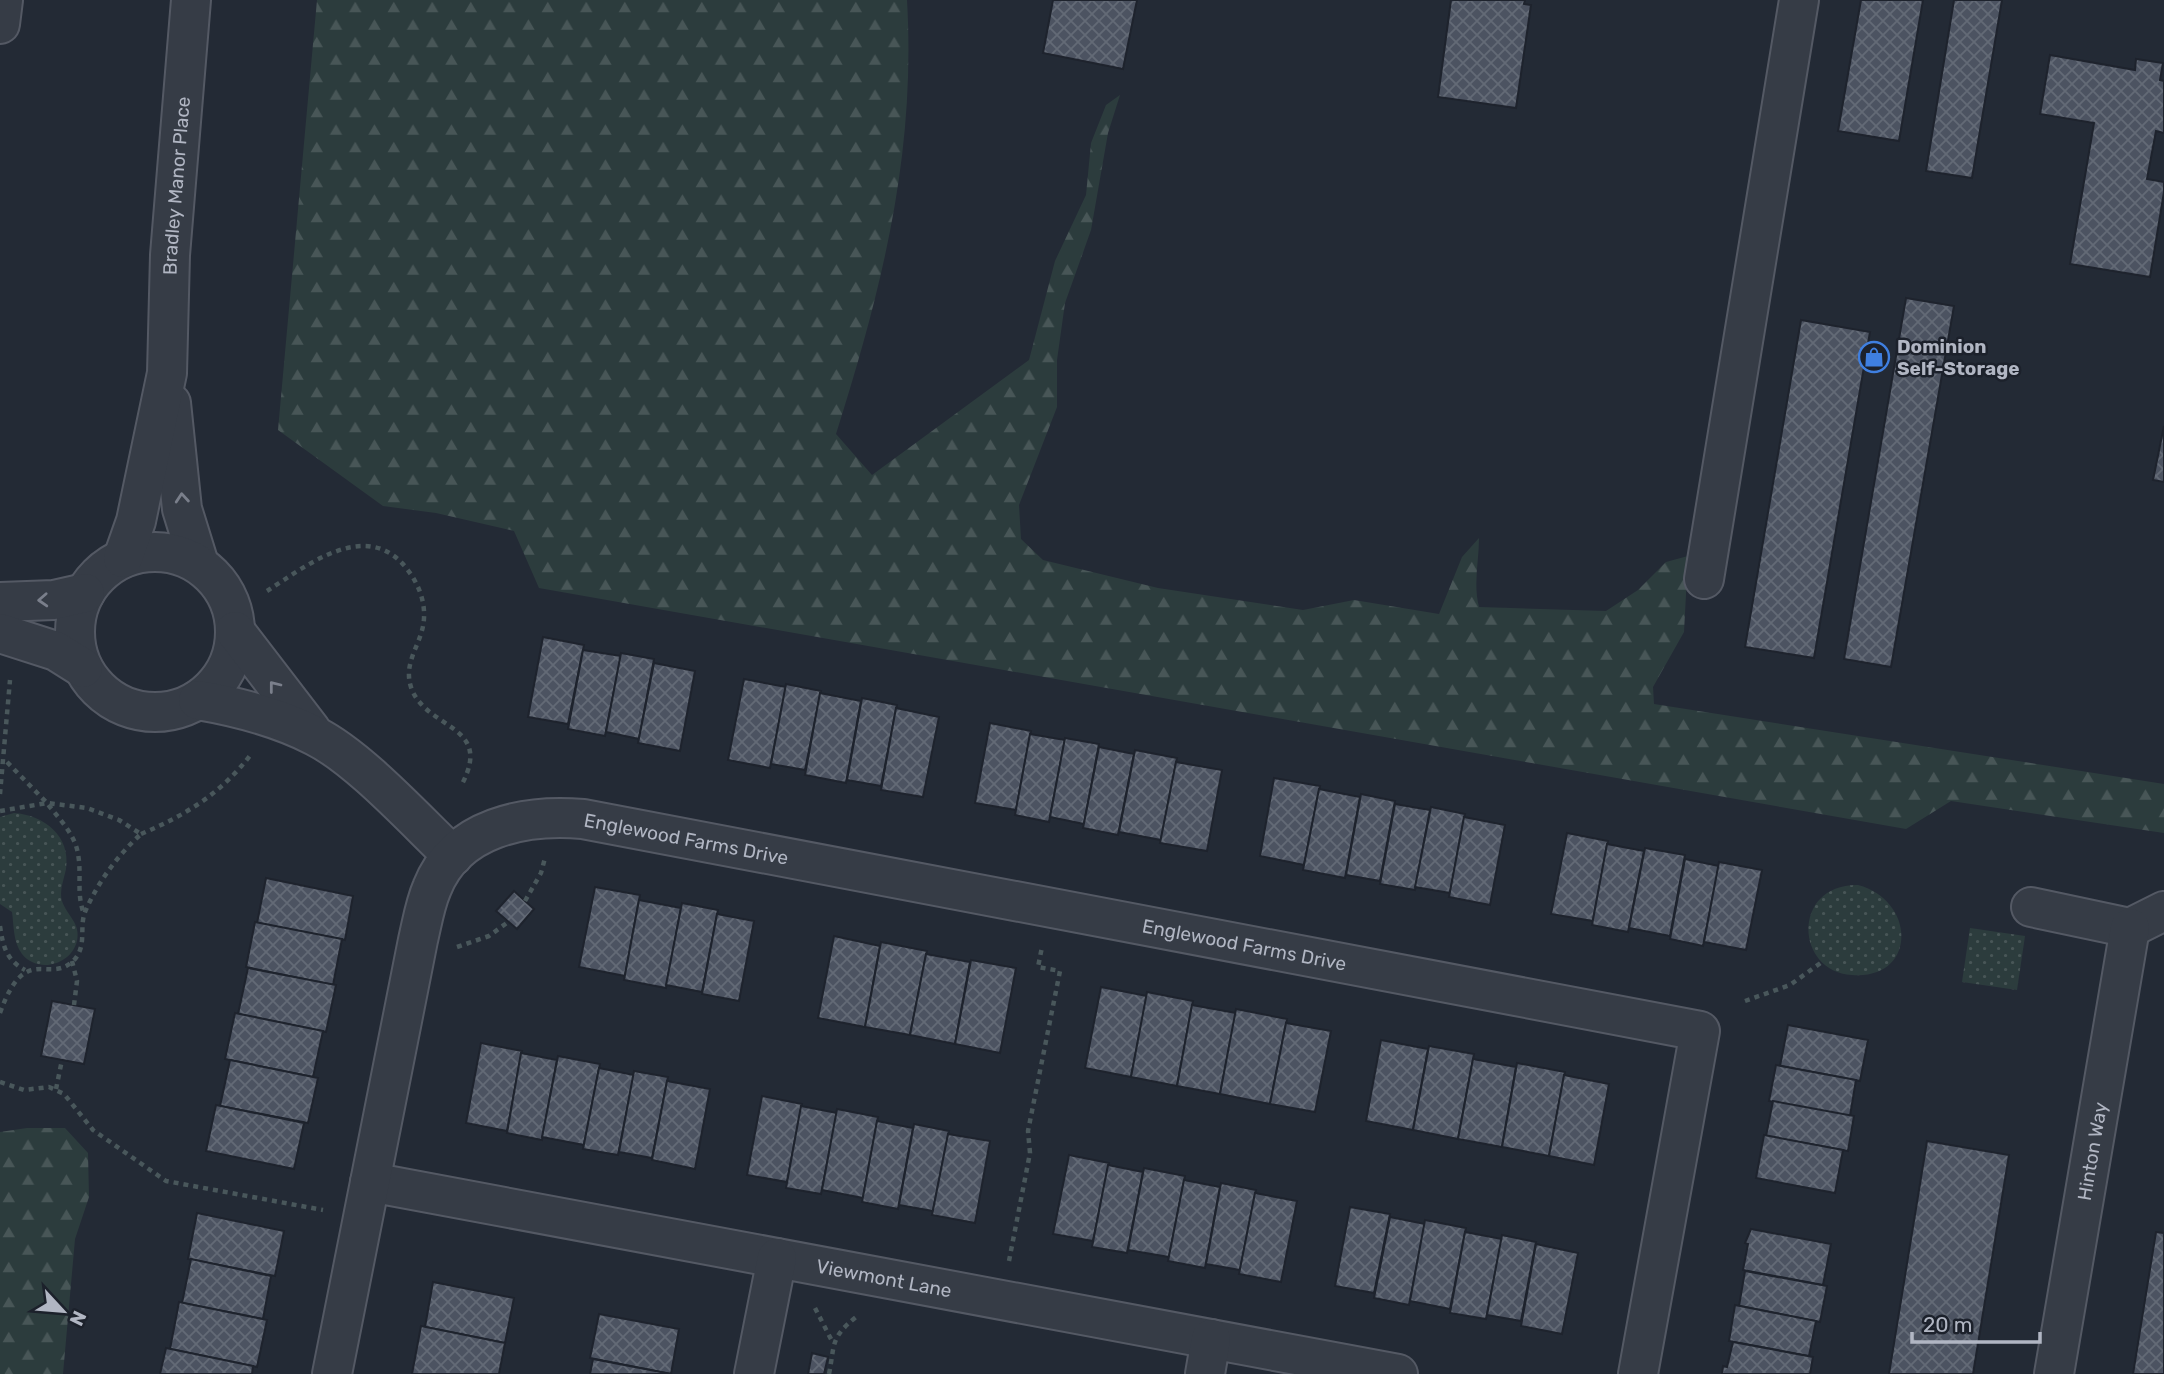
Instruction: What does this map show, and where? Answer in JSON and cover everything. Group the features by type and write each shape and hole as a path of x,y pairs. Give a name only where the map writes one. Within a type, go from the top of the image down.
{"street":[{"path":"0,24 3,0"},
{"name":"Bradley Manor Place","path":"191,0 170,255 167,373 182,509 199,564"},
{"path":"1704,579 1799,0"},
{"name":"Bradley Manor Place","path":"123,558 136,521 167,373"},
{"path":"0,633 55,651 83,668 100,690 121,705 147,712 173,710 198,699 213,687 225,670 233,652 235,631 231,606 218,582 199,564 175,553 149,552 123,558 101,572 85,593 76,617 76,644 83,668"},
{"path":"0,602 54,600 85,593"},
{"path":"235,631 270,681 317,737"},
{"path":"198,699 257,712 317,737 346,757 453,856"},
{"name":"Englewood Farms Drive","path":"332,1374 432,886 453,856 474,838 506,825 543,817 583,819 1700,1031 1639,1374"},
{"path":"2031,907 2130,928 2164,911"},
{"name":"Hinton Way","path":"2054,1374 2130,928"},
{"name":"Viewmont Lane","path":"370,1182 1001,1300 1208,1357 1398,1374"},
{"path":"754,1374 777,1258"}],"path":[{"path":"267,591 333,550 360,545 392,555 402,563 415,580 423,599 425,620 409,668 411,687 427,712 453,726 463,735 471,751 470,768 462,784"},
{"path":"0,794 5,760 10,669"},
{"path":"84,915 105,874 123,850 141,834 204,802 229,782 249,757"},
{"path":"0,1013 13,985 25,971 36,967 56,969 72,961 82,946 84,915 77,891 78,854 72,835 47,803 5,760"},
{"path":"0,811 47,803 87,808 119,820 141,834"},
{"path":"1001,1300 1030,1153 1028,1131 1060,971 1038,967 1049,907"},
{"path":"0,926 7,954 14,965 25,971"},
{"path":"72,961 77,981 74,1005"},
{"path":"1745,1001 1790,985 1822,962"},
{"path":"55,1090 62,1060"},
{"path":"0,1082 24,1090 55,1090 64,1094 93,1130 166,1181 335,1212"},
{"path":"811,1303 832,1342"},
{"path":"829,1374 832,1342 838,1332 856,1317"}],"green space":[{"path":"317,0 907,0 908,57 901,166 881,273 836,434 872,475 1029,360 1055,261 1086,195 1091,143 1106,105 1120,95 1108,133 1091,230 1065,303 1057,360 1057,407 1019,505 1021,539 1043,560 1158,588 1303,610 1354,600 1439,614 1462,557 1479,538 1476,581 1479,607 1606,611 1638,590 1666,562 1688,556 1684,632 1653,687 1654,704 2164,784 2164,833 1951,801 1906,829 539,588 514,531 436,513 383,506 278,430"},
{"path":"14,813 45,823 60,837 64,847 66,869 61,897 78,935 74,949 68,956 53,964 36,964 22,954 15,939 12,912 0,904 0,817"},
{"path":"1858,885 1877,894 1891,907 1899,922 1901,938 1898,953 1889,965 1873,973 1852,975 1833,970 1819,960 1811,945 1809,928 1812,912 1821,898 1836,888"},
{"path":"1970,928 2025,936 2017,990 1962,982"},
{"path":"27,1128 65,1128 88,1153 89,1197 75,1239 63,1374 0,1374 0,1132"}],"building":[{"path":"1053,0 1137,0 1123,69 1043,53"},
{"path":"1451,0 1525,0 1524,4 1531,5 1516,108 1438,97"},
{"path":"1861,0 1923,0 1899,141 1838,131"},
{"path":"1954,0 2002,0 1972,178 1926,171"},
{"path":"2050,55 2135,70 2136,59 2163,63 2160,80 2164,81 2164,133 2156,131 2147,179 2164,182 2150,277 2070,264 2094,123 2040,114"},
{"path":"1906,298 1954,306 1891,667 1844,659"},
{"path":"1801,320 1870,332 1814,658 1745,647"},
{"path":"2164,426 2164,482 2153,480"},
{"path":"543,637 584,645 568,724 528,717"},
{"path":"583,650 621,656 605,736 568,729"},
{"path":"621,653 654,659 639,739 606,732"},
{"path":"654,663 695,671 680,751 638,743"},
{"path":"744,679 786,687 770,768 728,760"},
{"path":"786,684 821,691 805,770 771,764"},
{"path":"820,693 861,701 846,783 805,775"},
{"path":"862,698 897,705 881,786 847,780"},
{"path":"896,708 939,717 923,797 881,790"},
{"path":"990,723 1031,731 1016,810 975,803"},
{"path":"1030,734 1065,740 1049,822 1015,815"},
{"path":"1065,738 1099,744 1084,824 1050,817"},
{"path":"1099,747 1134,754 1118,835 1083,828"},
{"path":"1135,750 1177,758 1161,840 1119,832"},
{"path":"1176,762 1222,770 1207,851 1160,843"},
{"path":"1274,778 1320,786 1304,865 1260,856"},
{"path":"1319,789 1360,797 1345,878 1303,870"},
{"path":"1361,794 1395,801 1380,881 1346,875"},
{"path":"1395,804 1430,810 1415,890 1380,884"},
{"path":"1431,807 1465,814 1450,893 1415,887"},
{"path":"1464,817 1505,825 1490,905 1449,897"},
{"path":"1567,833 1608,841 1593,921 1551,914"},
{"path":"1607,844 1644,851 1628,932 1592,925"},
{"path":"1645,848 1685,855 1670,936 1629,928"},
{"path":"1685,859 1719,866 1703,946 1670,939"},
{"path":"1719,862 1762,870 1746,950 1704,942"},
{"path":"266,878 353,896 345,940 257,923"},
{"path":"595,887 640,895 625,976 579,967"},
{"path":"514,891 534,909 517,929 496,911"},
{"path":"639,900 681,908 666,988 624,980"},
{"path":"682,903 718,910 702,992 666,985"},
{"path":"717,914 754,921 739,1001 702,994"},
{"path":"255,922 342,939 333,985 246,967"},
{"path":"834,936 880,946 865,1027 818,1018"},
{"path":"881,942 927,951 910,1035 865,1027"},
{"path":"926,954 970,962 955,1044 910,1035"},
{"path":"971,960 1016,968 1000,1053 955,1044"},
{"path":"248,968 336,985 326,1032 238,1014"},
{"path":"1101,987 1147,996 1131,1077 1085,1068"},
{"path":"1147,992 1193,1001 1177,1086 1131,1077"},
{"path":"52,1001 95,1009 84,1064 41,1056"},
{"path":"1192,1005 1236,1013 1220,1094 1177,1086"},
{"path":"1236,1009 1287,1019 1270,1104 1220,1094"},
{"path":"235,1013 323,1031 313,1077 225,1059"},
{"path":"1286,1023 1331,1031 1315,1112 1270,1104"},
{"path":"1788,1025 1868,1040 1860,1081 1780,1066"},
{"path":"1381,1040 1428,1049 1413,1130 1366,1121"},
{"path":"481,1043 522,1051 507,1131 466,1123"},
{"path":"1429,1046 1474,1054 1458,1139 1413,1130"},
{"path":"521,1053 557,1060 542,1140 507,1133"},
{"path":"558,1056 600,1064 584,1145 542,1137"},
{"path":"1473,1059 1516,1067 1502,1147 1458,1139"},
{"path":"230,1060 318,1078 308,1123 220,1106"},
{"path":"1517,1063 1565,1072 1549,1156 1502,1147"},
{"path":"1776,1065 1856,1080 1850,1116 1769,1101"},
{"path":"599,1068 634,1075 618,1155 583,1149"},
{"path":"634,1071 668,1077 652,1158 619,1152"},
{"path":"1564,1075 1609,1084 1594,1165 1549,1156"},
{"path":"667,1081 710,1089 695,1169 652,1160"},
{"path":"762,1096 802,1104 787,1182 747,1175"},
{"path":"1773,1101 1854,1116 1848,1151 1766,1136"},
{"path":"216,1105 304,1123 294,1169 206,1151"},
{"path":"801,1106 837,1113 821,1194 786,1188"},
{"path":"837,1109 878,1117 863,1198 822,1190"},
{"path":"877,1121 913,1128 898,1209 862,1202"},
{"path":"914,1124 949,1131 933,1211 899,1205"},
{"path":"948,1134 990,1141 975,1223 932,1215"},
{"path":"1764,1135 1843,1150 1835,1193 1756,1178"},
{"path":"1927,1141 2009,1155 1973,1374 1889,1374"},
{"path":"1069,1155 1109,1163 1093,1241 1053,1234"},
{"path":"1108,1165 1143,1172 1127,1253 1092,1247"},
{"path":"1144,1168 1185,1176 1169,1257 1128,1250"},
{"path":"1184,1180 1220,1187 1205,1268 1168,1261"},
{"path":"1221,1183 1256,1190 1240,1270 1206,1264"},
{"path":"1255,1193 1297,1201 1281,1282 1239,1274"},
{"path":"1350,1207 1390,1214 1374,1293 1335,1286"},
{"path":"197,1213 284,1231 275,1276 188,1259"},
{"path":"1390,1217 1425,1224 1409,1305 1374,1298"},
{"path":"1425,1220 1466,1228 1450,1309 1410,1301"},
{"path":"1751,1229 1831,1244 1823,1285 1743,1270 1748,1244 1745,1243"},
{"path":"1465,1232 1502,1239 1486,1319 1450,1313"},
{"path":"2156,1232 2164,1233 2164,1374 2133,1374"},
{"path":"1502,1235 1536,1242 1521,1321 1487,1315"},
{"path":"1536,1244 1578,1253 1562,1334 1521,1326"},
{"path":"191,1259 271,1276 263,1319 182,1303"},
{"path":"1745,1271 1827,1286 1820,1322 1739,1306"},
{"path":"433,1282 514,1298 505,1343 425,1327"},
{"path":"179,1302 267,1320 257,1367 170,1349"},
{"path":"1735,1305 1816,1321 1809,1356 1729,1341"},
{"path":"599,1314 679,1329 671,1374 590,1358"},
{"path":"421,1326 505,1343 499,1374 412,1374"},
{"path":"1733,1342 1813,1357 1810,1374 1722,1374 1723,1366 1727,1367"},
{"path":"166,1348 253,1366 252,1374 160,1374"},
{"path":"812,1353 828,1357 824,1374 808,1374"},
{"path":"593,1359 671,1374 590,1374"}],"place":[{"name":"Dominion Self-Storage","path":"1874,357"}]}
